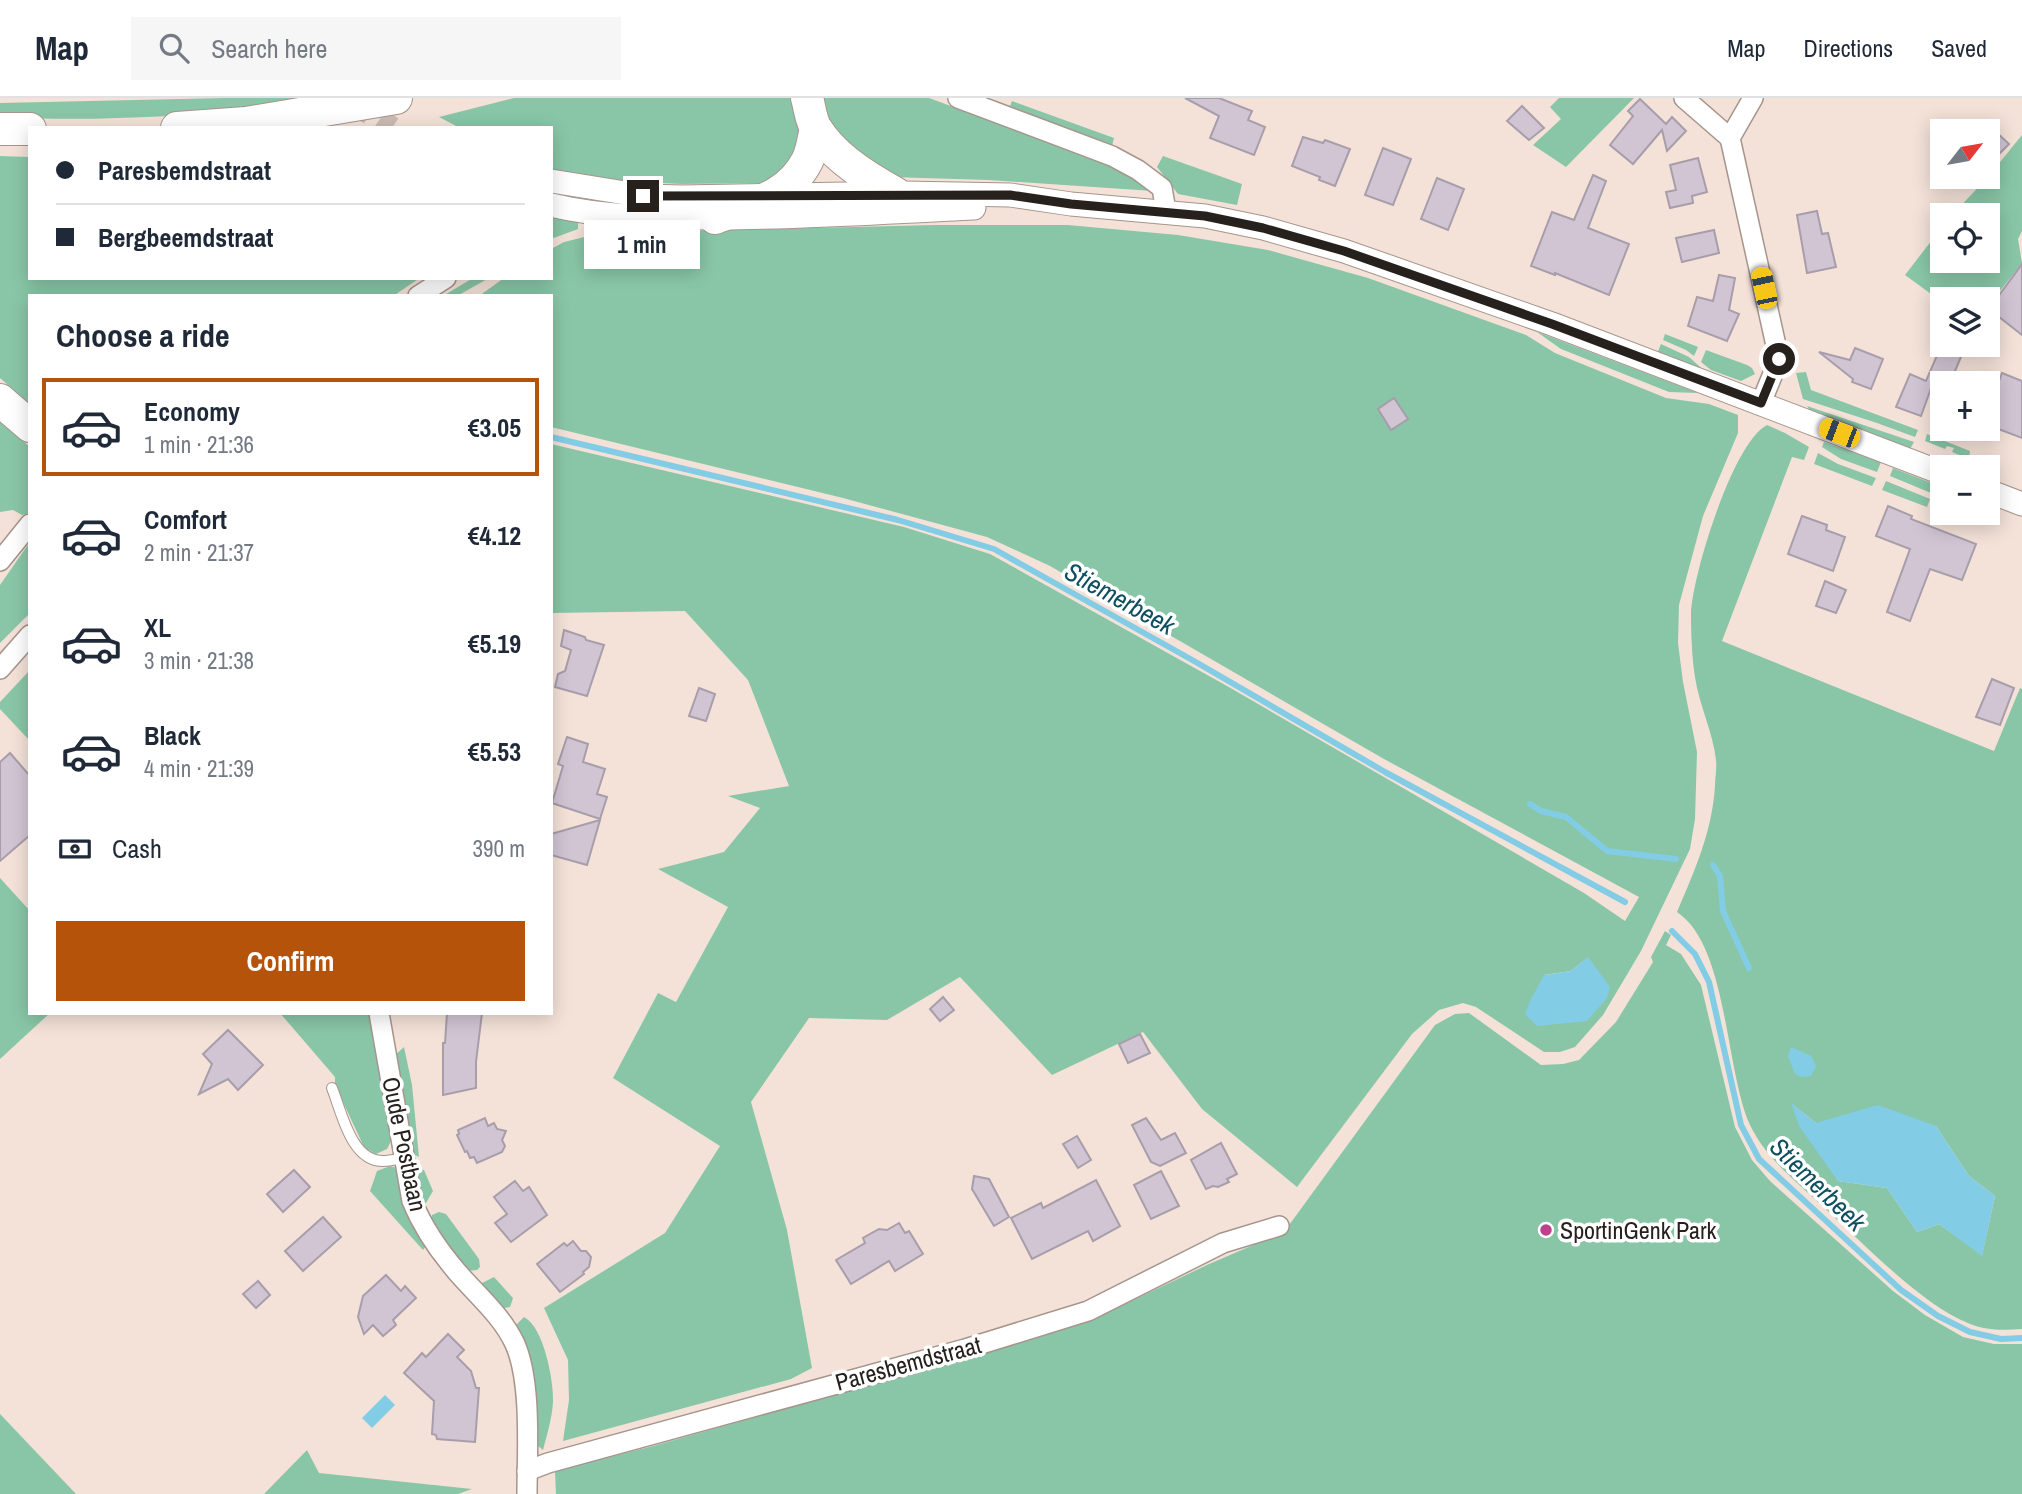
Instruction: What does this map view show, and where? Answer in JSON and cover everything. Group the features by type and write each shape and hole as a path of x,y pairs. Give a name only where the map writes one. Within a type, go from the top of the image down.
{"highway":[{"path":"205,126 246,123 396,98"},
{"path":"807,98 816,129 840,156 876,183 895,193"},
{"path":"0,129 28,129"},
{"path":"715,218 773,196 792,184 808,160 816,129"},
{"path":"0,400 28,424"}],"street":[{"path":"958,98 1112,156 1162,188 1166,211"},
{"path":"1684,98 1730,138 1779,359 1761,403"},
{"path":"1730,138 1753,98"},
{"path":"553,181 643,196 895,193 1010,195 1071,204 1205,216 1263,228 1344,251 1552,324 1930,468"},
{"path":"553,205 617,215 771,218 1071,204"},
{"path":"421,294 443,280"},
{"path":"2000,496 2022,504"},
{"path":"0,561 21,524"},
{"path":"0,671 28,637"},
{"path":"0,671 28,649"},
{"name":"Oude Postbaan","path":"379,1015 412,1201 422,1225 459,1274 492,1309 515,1344 522,1366 526,1403 527,1494"},
{"name":"Paresbemdstraat","path":"527,1471 860,1376 965,1349 1088,1311 1223,1243 1279,1226"}],"lane":[{"path":"331,1088 355,1147 362,1155 380,1162 405,1158"}],"green space":[{"path":"292,98 298,104 149,117 0,117 0,103"},
{"path":"514,98 795,98 800,142 788,172 763,183 682,184 617,181 553,169 553,126 456,126 439,117"},
{"path":"818,98 929,98 1124,170 1153,191 989,180 889,177 833,132"},
{"path":"1559,98 1634,98 1566,167 1533,145 1561,119 1550,107"},
{"path":"1012,101 1114,138 1112,146 1010,106"},
{"path":"2022,135 2022,231 2018,239 2022,263 2000,291 2000,287 1930,287 1930,293 1905,275 1930,243 1930,273 2000,273 2000,203 1963,203 1977,189 2000,189 2000,162"},
{"path":"0,156 28,157 28,280 417,280 396,294 28,294 28,402 0,378"},
{"path":"1163,156 1242,184 1237,205 1178,194 1157,167"},
{"path":"553,213 578,220 578,229 553,238"},
{"path":"934,225 1068,225 1178,235 1268,250 1368,278 1526,335 1555,353 1666,398 1709,404 1738,415 1738,433 1703,516 1679,605 1678,643 1697,752 1695,819 1690,849 1641,951 1603,1015 1575,1047 1560,1052 1544,1052 1476,1007 1463,1003 1439,1010 1412,1034 1297,1187 1202,1109 1143,1032 1052,1075 960,977 887,1020 809,1018 751,1102 787,1230 812,1368 791,1379 563,1441 569,1400 568,1360 544,1308 665,1233 720,1146 613,1078 658,993 676,1002 728,907 658,869 724,852 760,808 728,796 789,786 748,680 685,611 553,613 553,444 904,527 990,554 1227,686 1584,893 1625,921 1639,897 1384,759 1050,566 987,537 843,498 553,427 553,294 482,294 501,280 553,280 553,248 564,242 601,233","holes":["1587,958 1538,1026 1544,975 1571,971"]},
{"path":"470,280 485,280 461,294 446,294"},
{"path":"1537,332 1698,393 1669,392 1561,349"},
{"path":"1665,334 1698,347 1694,356 1663,340"},
{"path":"1661,344 1689,357 1708,374 1657,354"},
{"path":"1706,350 1747,365 1755,374 1741,381 1711,370 1701,362"},
{"path":"1806,372 1811,390 1918,430 1915,437 1803,399 1796,373"},
{"path":"1807,406 1914,442 1909,451 1811,412"},
{"path":"0,421 28,445 28,513 22,515 13,510 0,512"},
{"path":"1767,425 1809,447 1804,460 1792,457 1722,641 1994,751 2020,688 2022,689 2022,1329 1996,1330 1977,1326 1952,1316 1934,1304 1880,1260 1766,1150 1750,1125 1742,1101 1716,980 1706,952 1694,929 1677,912 1706,835 1716,770 1714,750 1694,670 1691,622 1693,596 1707,542 1728,482 1754,436","holes":["1792,1104 1816,1123 1936,1126 1969,1176 1995,1196 1982,1255 1939,1224 1917,1232 1887,1188 1838,1181"]},
{"path":"1927,434 1930,435 1930,441 1945,441 1970,451 1970,455 1959,455 1952,452 1954,448 1947,446 1945,449 1925,441"},
{"path":"1824,442 1881,462 1877,472 1841,459 1822,447"},
{"path":"1818,453 1838,464 1876,478 1872,486 1814,464"},
{"path":"1893,468 1930,482 1930,493 1890,476"},
{"path":"1886,481 1930,499 1927,507 1882,490"},
{"path":"28,545 28,615 0,643 0,585"},
{"path":"28,672 28,739 0,709 0,702"},
{"path":"0,878 28,909 28,1015 48,1015 0,1059"},
{"name":"SportinGenk Park","path":"1665,931 1671,935 1666,945 1681,954 1701,985 1735,1127 1752,1160 1770,1181 1893,1291 1925,1315 1963,1337 1994,1344 2022,1344 2022,1494 556,1494 555,1471 901,1376 1096,1318 1284,1232 1435,1025 1455,1014 1469,1013 1541,1065 1579,1060 1616,1022 1653,962 1651,957"},
{"path":"282,1015 369,1015 392,1139 387,1149 376,1154 364,1147 335,1085 335,1077"},
{"path":"404,1047 412,1085 419,1157 411,1153 393,1057"},
{"path":"390,1166 397,1168 426,1246 423,1250 370,1191 377,1171"},
{"path":"414,1166 424,1170 433,1191 426,1203 420,1199"},
{"path":"439,1212 446,1214 479,1259 480,1267 477,1270 467,1271 431,1223 432,1215"},
{"path":"494,1277 513,1298 510,1307 499,1309 483,1289 482,1283"},
{"path":"524,1317 531,1323 542,1343 552,1382 552,1408 543,1450 537,1445 515,1330"},
{"path":"0,1414 76,1494 0,1494"},
{"path":"307,1450 319,1473 472,1489 458,1494 264,1494"}],"water":[{"path":"1588,957 1610,987 1607,998 1587,1021 1537,1026 1525,1014 1544,975 1571,971"},
{"path":"1791,1047 1811,1056 1816,1066 1811,1076 1802,1077 1795,1074 1788,1056"},
{"path":"1791,1103 1816,1123 1878,1105 1936,1126 1969,1176 1995,1196 1982,1256 1939,1224 1917,1232 1887,1188 1838,1181 1799,1126"},
{"path":"385,1395 395,1405 372,1428 362,1418"}],"building":[{"path":"1185,98 1219,98 1252,111 1248,120 1265,127 1254,155 1210,138 1219,116"},
{"path":"1640,99 1666,124 1672,117 1686,131 1667,151 1662,130 1633,164 1610,145 1633,116 1628,111"},
{"path":"1522,106 1544,128 1529,140 1507,121"},
{"path":"2000,136 2009,144 2000,153"},
{"path":"1303,137 1323,143 1325,140 1350,149 1335,186 1292,166"},
{"path":"1383,148 1411,159 1393,205 1365,195"},
{"path":"1698,158 1707,192 1692,196 1693,203 1670,208 1666,192 1676,190 1670,165"},
{"path":"1593,175 1606,181 1588,228 1629,244 1609,295 1531,266 1552,212 1574,220"},
{"path":"1437,178 1464,189 1448,230 1421,219"},
{"path":"1817,211 1822,234 1828,233 1836,267 1807,273 1797,215"},
{"path":"1714,230 1719,253 1682,262 1676,238"},
{"path":"2022,264 2022,335 2000,318 2000,294"},
{"path":"1719,275 1735,278 1729,310 1739,314 1727,341 1688,326 1697,297 1713,301"},
{"path":"1855,348 1883,359 1871,389 1852,382 1853,379 1819,352 1850,360"},
{"path":"1936,357 1961,357 1955,371 1930,371"},
{"path":"1930,372 1930,391 1921,416 1896,407 1910,374 1926,381"},
{"path":"2002,373 2022,381 2022,438 2000,430"},
{"path":"1394,398 1408,419 1391,430 1378,409"},
{"path":"1888,506 1912,516 1911,519 1976,544 1962,580 1930,569 1910,621 1887,612 1910,549 1876,536"},
{"path":"1802,516 1827,525 1826,530 1845,537 1833,571 1788,554"},
{"path":"1825,581 1846,590 1836,613 1816,606"},
{"path":"564,630 604,645 587,696 555,687 558,674 565,671 571,650 561,646"},
{"path":"1992,679 2014,688 2000,725 1976,717"},
{"path":"699,688 715,694 706,721 689,716"},
{"path":"567,737 588,744 583,762 605,769 597,794 607,797 600,819 553,803 563,766 558,764"},
{"path":"10,753 28,774 28,837 0,861 0,762"},
{"path":"600,820 587,865 553,856 553,833"},
{"path":"943,997 954,1010 940,1021 930,1009"},
{"path":"447,1015 482,1015 476,1088 443,1095"},
{"path":"228,1030 263,1065 238,1090 228,1079 199,1094 212,1064 203,1054"},
{"path":"1140,1034 1150,1053 1128,1063 1119,1044"},
{"path":"485,1118 488,1126 494,1123 497,1129 506,1131 502,1140 505,1146 502,1152 477,1163 474,1157 470,1158 467,1151 465,1152 457,1135 458,1130"},
{"path":"1146,1118 1161,1140 1175,1133 1186,1153 1160,1166 1151,1162 1132,1125"},
{"path":"1077,1136 1091,1160 1078,1168 1063,1144"},
{"path":"1221,1143 1237,1174 1227,1179 1229,1182 1206,1189 1191,1160"},
{"path":"294,1170 310,1187 283,1212 267,1194"},
{"path":"1161,1171 1179,1206 1151,1219 1134,1185"},
{"path":"974,1176 989,1179 1009,1217 994,1226 972,1189"},
{"path":"1096,1180 1120,1226 1093,1241 1088,1231 1032,1259 1011,1218 1041,1203 1043,1208"},
{"path":"515,1181 523,1191 529,1187 547,1215 511,1242 495,1223 507,1214 494,1197"},
{"path":"323,1217 341,1237 303,1271 285,1251"},
{"path":"899,1223 905,1233 909,1231 923,1254 895,1271 889,1261 851,1284 836,1260 865,1243 863,1238 879,1229 887,1230"},
{"path":"573,1241 581,1251 586,1251 591,1257 589,1267 560,1292 537,1264 564,1243 567,1246"},
{"path":"386,1275 401,1291 405,1286 416,1298 393,1320 396,1325 383,1336 373,1325 364,1334 358,1317 363,1296"},
{"path":"258,1281 270,1295 256,1308 243,1294"},
{"path":"448,1334 464,1350 457,1357 471,1371 476,1388 479,1388 475,1442 437,1439 436,1435 432,1434 434,1401 404,1373 422,1353 426,1357"}],"waterway":[{"name":"Stiemerbeek","path":"553,437 898,520 994,549 1385,772 1625,902"},
{"path":"1530,804 1541,811 1566,817 1607,851 1676,859"},
{"path":"1713,865 1720,876 1723,911 1749,968"},
{"name":"Stiemerbeek","path":"1672,931 1695,954 1709,982 1741,1125 1759,1159 1901,1290 1938,1316 1970,1332 2001,1339 2022,1338"}],"tunnel":[{"path":"351,101 389,126"}],"place":[{"name":"SportinGenk Park","path":"1546,1230"}],"route":[{"path":"643,196 903,193 1010,195 1071,204 1205,216 1263,228 1344,251 1552,324 1761,403 1779,359"}]}
